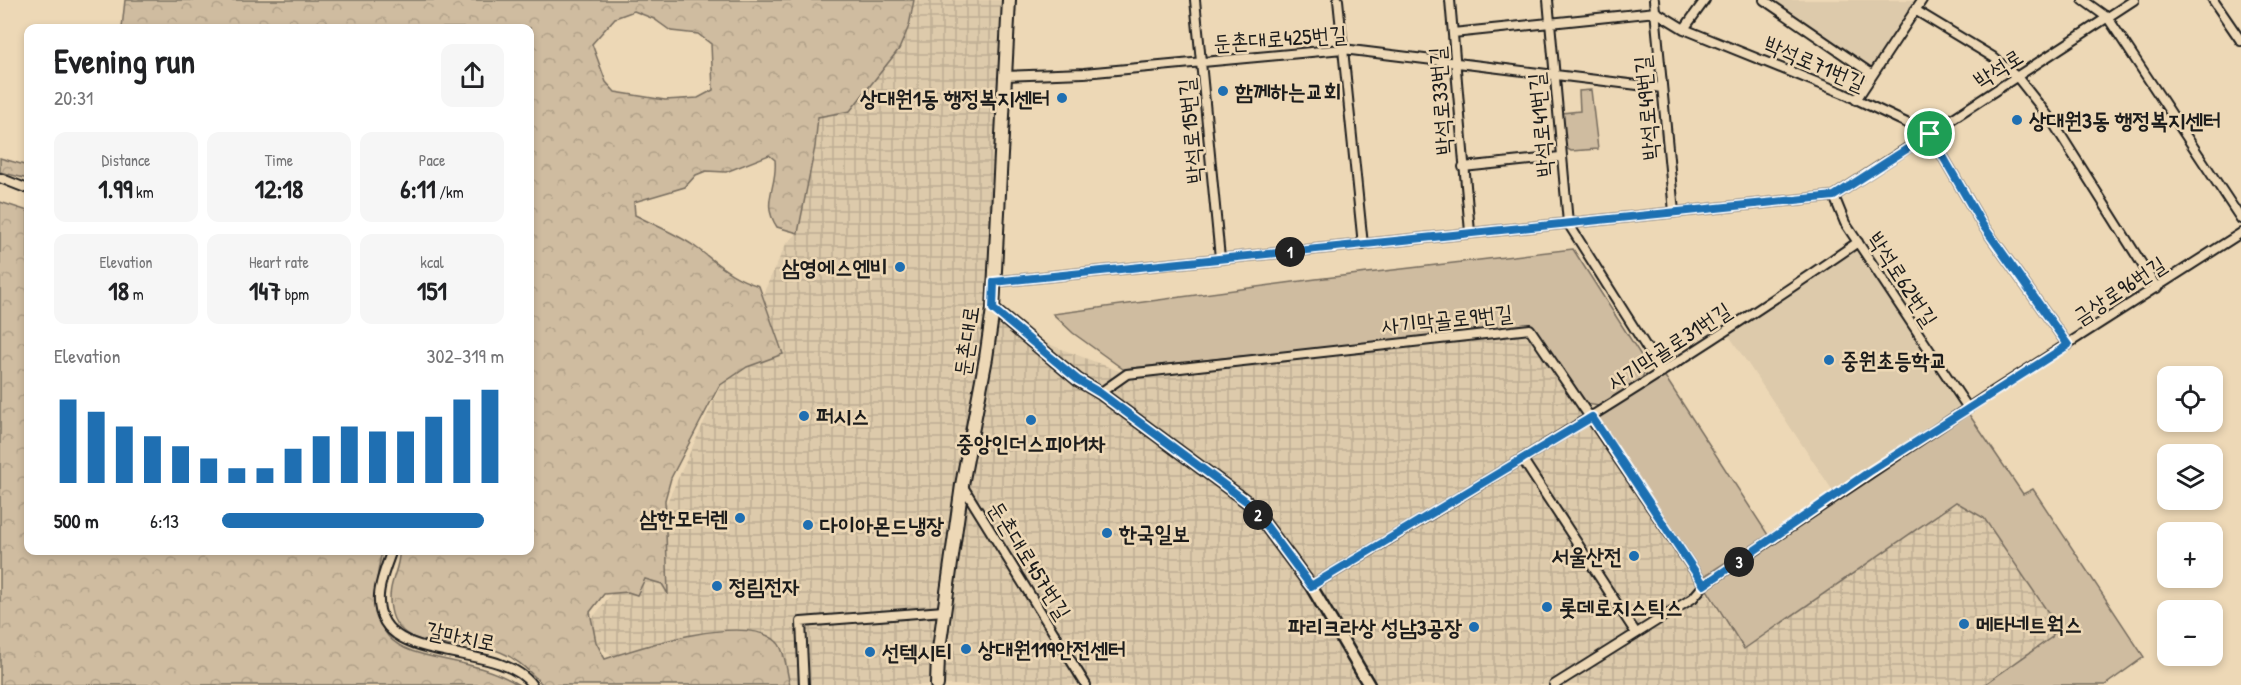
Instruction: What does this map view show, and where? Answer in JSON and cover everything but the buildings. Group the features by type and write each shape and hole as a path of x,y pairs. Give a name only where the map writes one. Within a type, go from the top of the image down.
{"main road":[{"name":"둔촌대로","path":"937,685 944,611 962,485 993,309 1009,0"}],"street":[{"name":"박석로15번길","path":"1195,0 1220,258"},
{"path":"1338,0 1363,245"},
{"name":"박석로33번길","path":"1450,0 1470,232"},
{"name":"박석로41번길","path":"1548,0 1560,157 1568,223"},
{"name":"박석로49번길","path":"1654,0 1674,212"},
{"path":"1684,29 1705,0"},
{"path":"1764,0 1872,74"},
{"path":"1856,100 1922,0"},
{"path":"2083,0 2108,18 2241,219"},
{"name":"박석로","path":"994,282 1834,196 2018,78 2134,0"},
{"path":"2213,0 2241,41"},
{"path":"1915,10 1993,57 2018,78 2052,121 2157,288"},
{"path":"1550,23 1656,12"},
{"name":"박석로71번길","path":"1656,12 1684,29 1856,100 1930,134"},
{"name":"박석로33번길","path":"1453,33 1550,23"},
{"name":"둔촌대로425번길","path":"1005,76 1083,73 1343,49 1662,88"},
{"path":"1930,134 1982,224 2068,345"},
{"name":"박석로33번길","path":"1463,167 1560,157"},
{"path":"0,178 24,187"},
{"name":"박석로62번길","path":"1834,196 1845,223 1968,408"},
{"path":"1568,223 1662,372"},
{"name":"금상로96번길","path":"1554,685 1693,598 1704,585 1986,396 2241,233"},
{"name":"사기막골로31번길","path":"1311,586 1592,417 1725,333 1858,242"},
{"path":"993,309 1078,380 1100,393 1250,504 1311,586 1369,685"},
{"name":"사기막골로9번길","path":"1100,393 1127,374 1530,328 1704,585"},
{"path":"1523,460 1636,633"},
{"name":"둔촌대로457번길","path":"962,485 1086,685"},
{"name":"갈마치로","path":"391,555 379,595 381,615 408,643 501,662 532,685"},
{"path":"804,685 801,622 944,611"}],"shaded area":[{"path":"915,0 1002,0 993,323 1127,374 1530,329 1744,649 1956,502 1984,518 2052,618 2055,628 2052,637 1984,685 739,685 632,668 580,634 644,552 786,244 798,233 818,116 850,111 899,49 909,26"},
{"path":"1766,0 1921,0 1872,74"},
{"path":"1859,246 1965,404 1835,494 1728,334"}],"green space":[{"path":"125,0 914,0 909,26 899,49 850,111 818,117 815,147 798,233 777,227 772,218 770,202 775,160 769,155 726,172 706,171 696,175 685,187 634,202 635,215 687,242 731,274 759,286 783,354 747,367 719,386 671,478 665,500 668,594 662,584 645,579 637,595 628,592 604,594 590,612 596,642 605,659 667,640 718,631 742,630 762,634 780,646 790,685 543,685 509,656 495,650 434,643 406,633 396,623 390,600 399,555 534,555 534,24 122,24","holes":["634,11 654,19 671,31 698,34 711,44 713,90 698,98 665,100 615,92 606,82 592,44 615,18"]},
{"path":"1591,90 1598,149 1571,151 1566,148 1562,113 1580,111 1579,91"},
{"path":"0,158 24,165 24,178 0,172"},
{"path":"0,202 24,210 24,555 381,555 376,593 380,622 392,640 410,651 490,671 519,685 0,685"},
{"path":"1573,249 1642,357 1644,373 1641,382 1605,407 1587,404 1537,331 1530,326 1415,337 1304,353 1243,356 1123,369 1073,333 1053,314 1316,279"},
{"path":"1662,372 1768,535 1700,579 1592,417"},
{"path":"1968,413 2023,494 2033,489 2144,657 2105,685 1984,685 2052,637 2055,628 2052,618 1984,518 1956,502 1744,649 1704,585 1869,472"}],"place":[{"name":"함께하는교회","path":"1223,91"},
{"name":"상대원1동 행정복지센터","path":"1062,98"},
{"name":"상대원3동 행정복지센터","path":"2017,120"},
{"name":"삼영에스엔비","path":"900,267"},
{"name":"중원초등학교","path":"1829,360"},
{"name":"퍼시스","path":"804,416"},
{"name":"중앙인더스피아1차","path":"1031,420"},
{"name":"삼한모터렌","path":"740,518"},
{"name":"다이아몬드냉장","path":"808,525"},
{"name":"한국일보","path":"1107,533"},
{"name":"서울산전","path":"1634,556"},
{"name":"정림전자","path":"717,586"},
{"name":"롯데로지스틱스","path":"1547,607"},
{"name":"메타네트웍스","path":"1964,624"},
{"name":"파리크라상 성남3공장","path":"1474,627"},
{"name":"상대원119안전센터","path":"966,649"},
{"name":"선텍시티","path":"870,652"}],"route":[{"path":"1930,134 1982,224 2068,345 1869,472 1773,540 1704,585 1592,417 1311,586 1250,504 1100,393 1078,380 993,309 994,282 1834,196 1930,134"}]}
